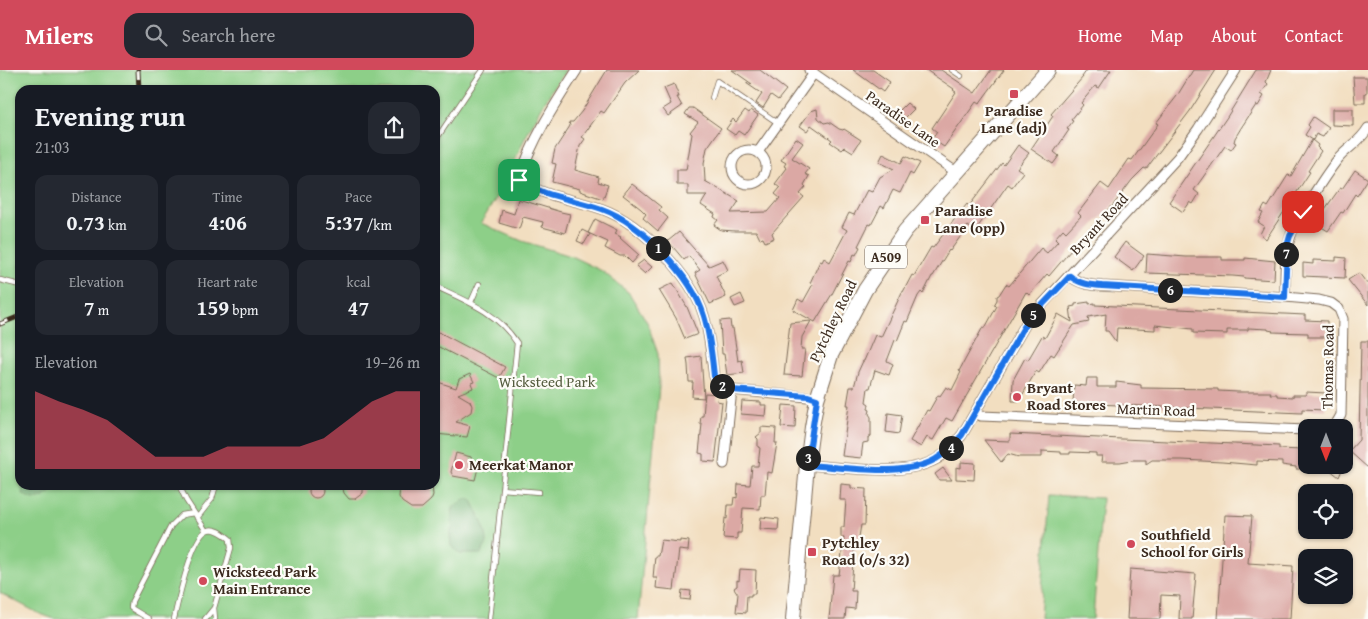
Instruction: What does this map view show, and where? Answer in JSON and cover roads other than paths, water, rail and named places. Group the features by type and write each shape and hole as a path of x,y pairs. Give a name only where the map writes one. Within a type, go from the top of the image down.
{"main road":[{"name":"Pytchley Road","path":"793,619 807,465 817,399 831,355 865,290 905,231 1048,70"}],"street":[{"path":"577,70 542,129 524,164 519,180 531,188 546,194 602,209 623,219 652,241 676,268 692,291 704,316 714,376 719,384 732,390 808,396 817,399"},
{"name":"Bryant Road","path":"807,465 895,470 924,464 948,451 962,435 1028,320 1178,157 1236,70"},
{"path":"758,152 812,72"},
{"name":"Paradise Lane","path":"812,72 956,172"},
{"path":"1070,276 1084,283 1102,286 1285,297 1286,257 1290,236 1303,212 1335,163 1357,142 1368,128"},
{"name":"Thomas Road","path":"1285,297 1326,301 1335,306 1342,314 1344,325 1342,406 1339,419"},
{"path":"724,464 732,390"},
{"name":"Martin Road","path":"975,413 980,416 1298,430"}],"lane":[{"path":"440,134 483,70"},
{"path":"952,70 961,76"},
{"path":"712,98 717,82 779,123"},
{"path":"0,280 15,284"},
{"path":"471,302 479,284"},
{"path":"440,288 480,307 507,328 517,343 489,619"},
{"path":"513,382 552,386"},
{"path":"502,489 539,492"},
{"path":"182,490 206,531"},
{"path":"197,518 212,499 215,490"},
{"path":"149,619 131,608 132,600 172,526 182,516 194,513"},
{"path":"174,619 192,552 198,538 206,531 212,529 222,532 230,539 231,548 214,608 215,619"},
{"path":"205,619 214,608"}],"railway":[{"path":"138,70 139,85"},
{"path":"0,324 15,318"}],"place":[{"name":"Paradise Lane (adj)","path":"1014,94"},
{"name":"Paradise Lane (opp)","path":"925,220"},
{"name":"Bryant Road Stores","path":"1017,397"},
{"name":"Meerkat Manor","path":"459,465"},
{"name":"Southfield School for Girls","path":"1131,544"},
{"name":"Pytchley Road (o/s 32)","path":"812,552"},
{"name":"Wicksteed Park Main Entrance","path":"203,581"}],"park label":[{"name":"Wicksteed Park","path":"547,382"}]}
